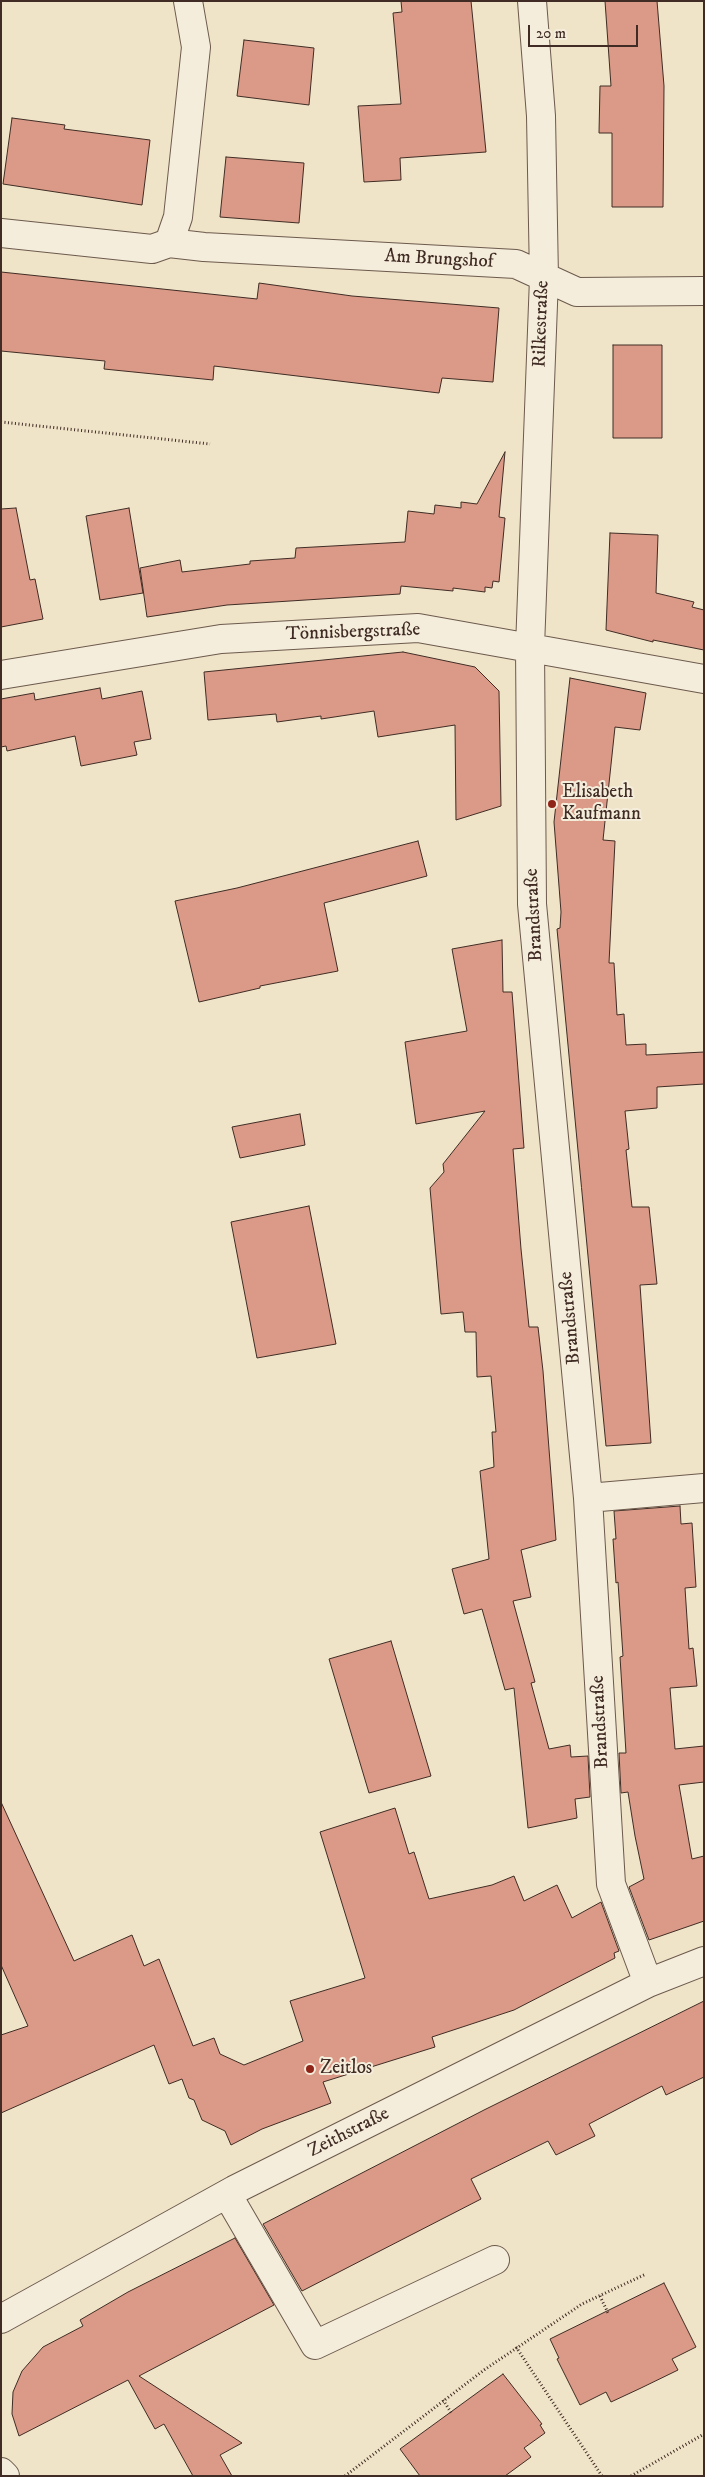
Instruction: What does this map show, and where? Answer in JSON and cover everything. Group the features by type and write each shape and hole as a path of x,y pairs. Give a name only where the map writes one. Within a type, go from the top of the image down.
{"street":[{"path":"1,233 152,249 169,243 178,217 196,47 188,1"},
{"name":"Rilkestraße","path":"530,647 544,278 541,116 532,1"},
{"name":"Am Brungshof","path":"169,243 204,248 516,264 577,292 704,291"},
{"name":"Tönnisbergstraße","path":"1,675 221,639 418,628 704,679"},
{"name":"Brandstraße","path":"530,647 532,904 588,1498 611,1884 648,1983"},
{"path":"588,1498 704,1488"},
{"name":"Zeithstraße","path":"1,2319 227,2194 648,1983 704,1961"},
{"path":"227,2194 315,2345 495,2260"},
{"path":"1,2472 5,2476"}],"path":[{"path":"1,422 210,444"},
{"path":"345,2476 443,2400 516,2347 582,2304 646,2274"},
{"path":"600,2296 608,2313"},
{"path":"516,2347 602,2476"},
{"path":"443,2400 452,2414"},
{"path":"631,2476 704,2434"}],"building":[{"path":"401,1 471,1 486,152 400,158 401,180 364,182 358,106 401,104 393,13 402,12"},
{"path":"605,1 657,1 664,86 663,207 612,207 612,133 599,133 600,86 611,86"},
{"path":"244,40 314,48 309,105 237,96"},
{"path":"12,118 65,125 64,129 150,140 142,205 3,184"},
{"path":"226,157 304,163 299,223 220,217"},
{"path":"1,272 257,299 259,283 352,296 499,308 493,382 442,378 439,393 214,366 213,380 104,369 105,361 1,351"},
{"path":"613,345 662,345 662,438 613,438"},
{"path":"505,452 499,517 505,518 499,582 493,581 492,588 485,587 485,592 453,588 453,591 401,586 400,594 227,605 147,617 140,568 180,560 182,572 250,564 250,561 295,558 296,548 405,542 408,511 434,514 435,505 461,508 461,502 477,504"},
{"path":"16,508 30,580 35,579 43,619 1,627 1,509"},
{"path":"129,508 143,593 100,600 86,516"},
{"path":"610,533 658,535 656,593 694,602 692,607 704,610 704,650 653,640 653,642 606,630"},
{"path":"403,652 475,667 499,691 501,806 456,820 455,725 378,737 374,711 321,719 321,716 277,722 276,714 208,720 204,672"},
{"path":"570,678 646,693 640,730 615,727 603,840 615,841 609,963 614,963 617,1015 624,1014 626,1045 646,1044 646,1055 704,1052 704,1084 657,1087 657,1108 625,1111 629,1149 626,1150 632,1207 649,1207 657,1284 640,1285 651,1443 606,1446 557,929 560,928 561,912 554,822"},
{"path":"100,688 102,699 142,691 151,739 134,742 137,755 81,766 75,736 7,751 6,746 1,747 1,699 34,693 35,700"},
{"path":"418,841 427,876 324,903 338,971 260,986 260,988 199,1002 175,901 237,888"},
{"path":"502,940 503,992 512,992 524,1148 513,1149 521,1249 529,1327 538,1327 556,1540 521,1550 531,1597 513,1601 535,1682 531,1683 549,1749 570,1745 571,1757 588,1756 590,1797 575,1799 577,1818 528,1828 514,1688 505,1690 482,1609 464,1614 452,1569 489,1559 480,1471 494,1467 492,1432 496,1432 491,1376 477,1377 476,1332 465,1332 463,1312 441,1314 430,1188 444,1172 443,1164 485,1111 416,1124 405,1042 467,1031 452,949"},
{"path":"300,1114 305,1145 240,1158 232,1127"},
{"path":"309,1206 336,1344 257,1358 231,1222"},
{"path":"680,1506 681,1524 692,1523 696,1587 685,1588 689,1649 693,1648 697,1686 670,1688 675,1749 704,1746 704,1782 679,1785 692,1859 704,1856 704,1921 649,1940 629,1887 644,1879 628,1792 621,1793 619,1753 626,1753 620,1657 623,1656 613,1539 616,1539 614,1511"},
{"path":"391,1641 431,1776 369,1793 329,1659"},
{"path":"1,1802 74,1961 132,1935 144,1966 159,1959 193,2046 214,2038 220,2054 244,2065 303,2041 290,2001 365,1978 320,1832 395,1808 409,1854 414,1852 429,1899 492,1885 514,1876 524,1901 557,1885 572,1918 601,1902 619,1951 614,1953 615,1958 514,2010 432,2037 435,2047 323,2082 331,2103 262,2129 231,2145 225,2131 202,2120 194,2100 189,2098 182,2079 169,2084 154,2045 1,2113 1,2035 28,2026 1,1965"},
{"path":"704,2001 704,2077 666,2095 662,2086 589,2124 595,2136 556,2155 548,2141 471,2179 481,2199 302,2291 263,2224 484,2110"},
{"path":"235,2238 274,2305 139,2376 242,2443 220,2455 232,2476 193,2476 164,2424 155,2429 128,2380 19,2436 12,2414 13,2392 22,2371 43,2347 83,2326 80,2320 128,2292"},
{"path":"664,2283 696,2347 672,2359 678,2370 611,2402 606,2392 580,2405 557,2359 559,2358 550,2339"},
{"path":"503,2374 542,2424 540,2425 545,2433 524,2448 531,2457 505,2476 420,2476 400,2449"}],"place":[{"name":"Elisabeth Kaufmann","path":"552,804"},
{"name":"Zeitlos","path":"310,2069"}]}
